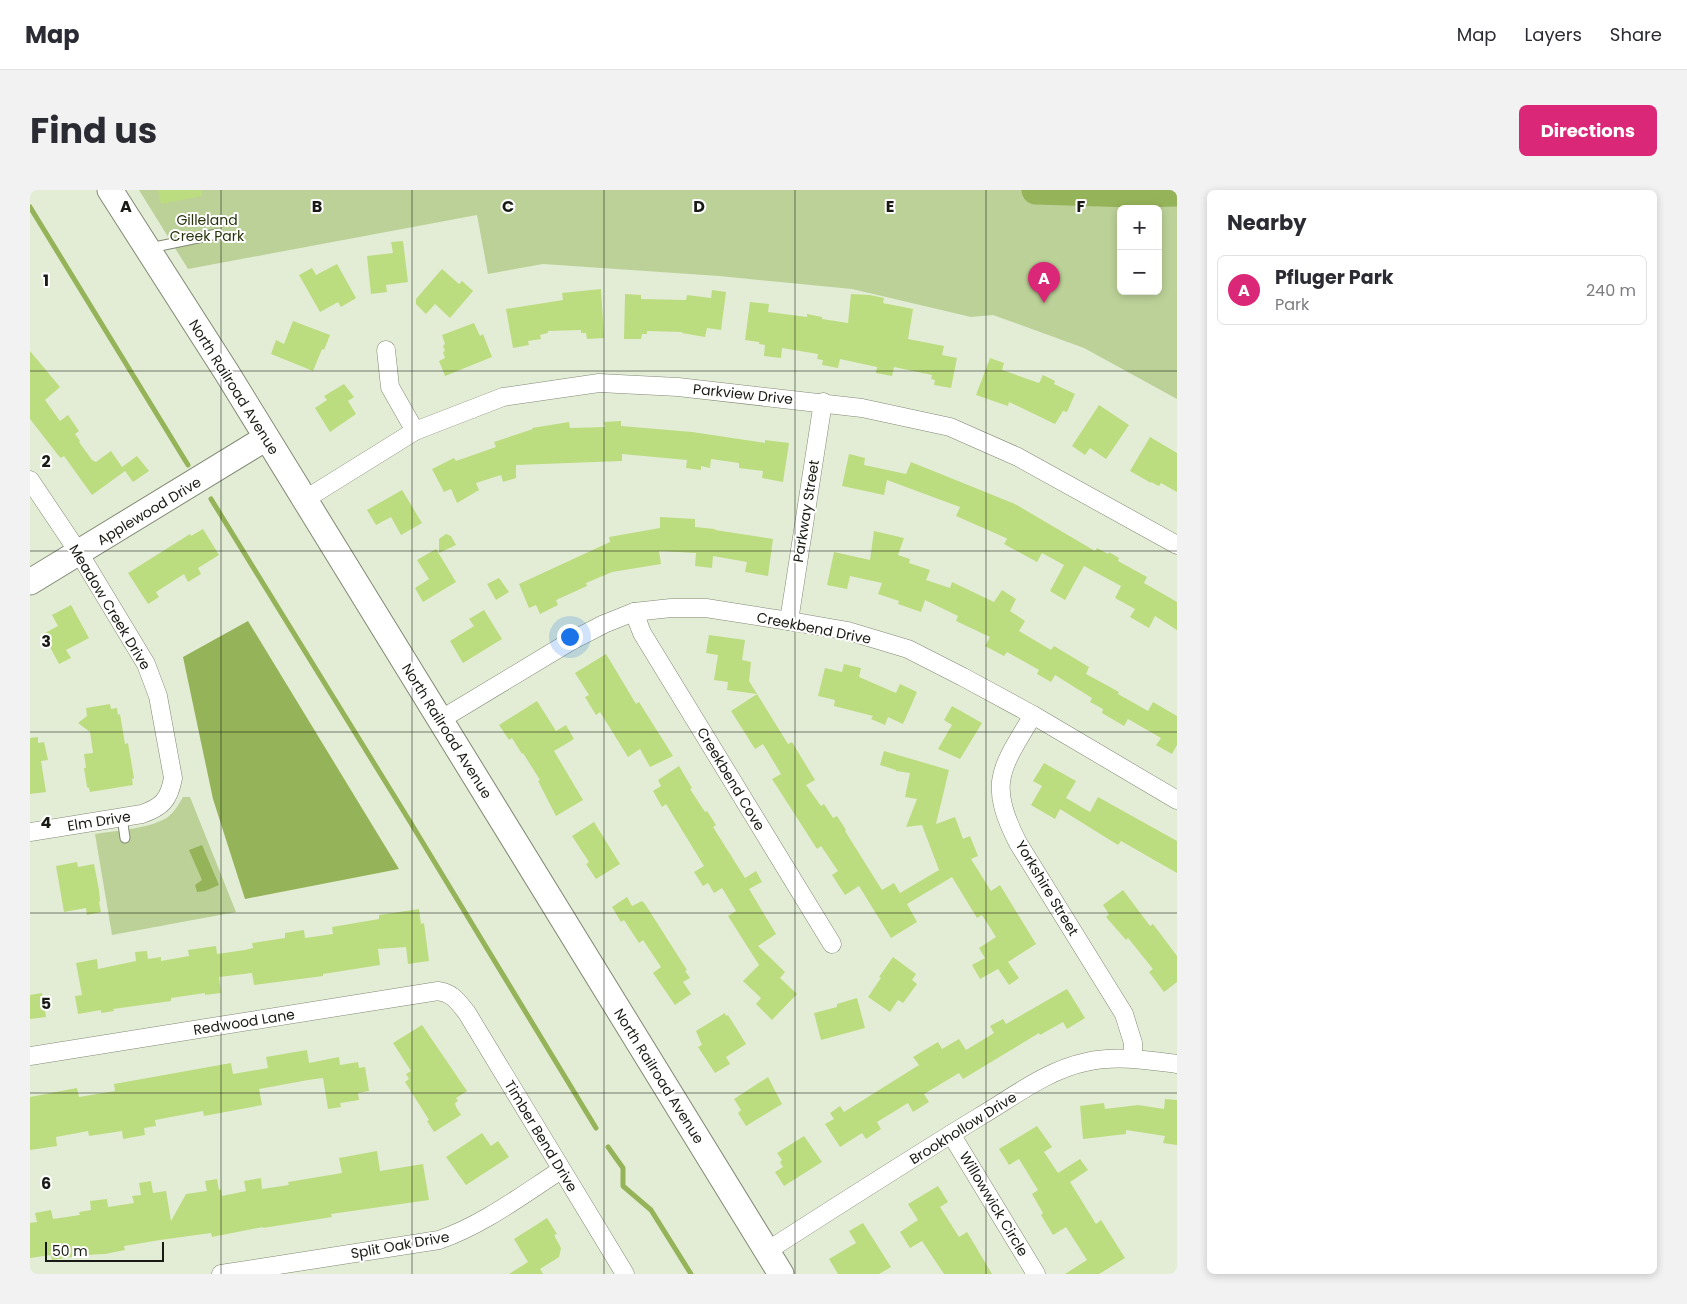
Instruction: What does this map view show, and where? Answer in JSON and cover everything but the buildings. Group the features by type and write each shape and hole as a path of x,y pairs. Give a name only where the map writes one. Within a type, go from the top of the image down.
{"street":[{"name":"North Railroad Avenue","path":"110,190 266,438 781,1274"},
{"path":"386,350 390,387 414,431"},
{"name":"Parkview Drive","path":"304,500 414,431 504,396 599,383 678,387 823,402 904,416 950,427 1055,476 1177,545"},
{"name":"Parkway Street","path":"789,621 823,402"},
{"name":"Applewood Drive","path":"30,582 266,438"},
{"name":"Meadow Creek Drive","path":"30,480 79,553 137,649 152,678 158,696 173,778 171,790 165,801"},
{"name":"Creekbend Drive","path":"440,720 570,641 604,624 634,612 671,608 706,608 848,631 908,649 1033,715 1177,800"},
{"name":"Creekbend Cove","path":"634,612 642,633 832,944"},
{"name":"Yorkshire Street","path":"1033,715 1011,752 1001,776 1002,806 1018,842 1124,1014 1133,1044 1133,1058"},
{"name":"Elm Drive","path":"30,832 142,814 154,810 165,801"},
{"name":"Redwood Lane","path":"30,1056 438,991 448,992 455,998"},
{"name":"Timber Bend Drive","path":"455,998 467,1013 625,1274"},
{"name":"Brookhollow Drive","path":"767,1251 951,1134 1062,1069 1087,1062 1133,1058 1177,1064"},
{"name":"Willowwick Circle","path":"951,1134 1036,1274"},
{"name":"Split Oak Drive","path":"229,1273 439,1240 457,1234 561,1170"}],"lane":[{"path":"147,248 217,234"},
{"path":"122,817 125,838"}],"green space":[{"name":"Gilleland Creek Park","path":"139,190 1177,190 1177,399 1084,348 993,315 971,317 852,289 719,276 543,264 488,274 477,215 188,269"},
{"path":"183,797 190,797 236,912 112,935 95,834 134,828 163,820 173,812"}],"shaded area":[{"path":"248,621 399,869 245,899 213,799 183,657"},
{"path":"202,845 219,885 197,892 195,885 202,880 189,850"}],"waterway":[{"path":"1036,190 1134,193 1177,192"},
{"path":"30,207 188,465"},
{"path":"211,499 596,1128"},
{"path":"608,1147 623,1168 623,1186 651,1210 691,1274"}],"place":[{"name":"Pfluger Park","path":"1044,303"}]}
